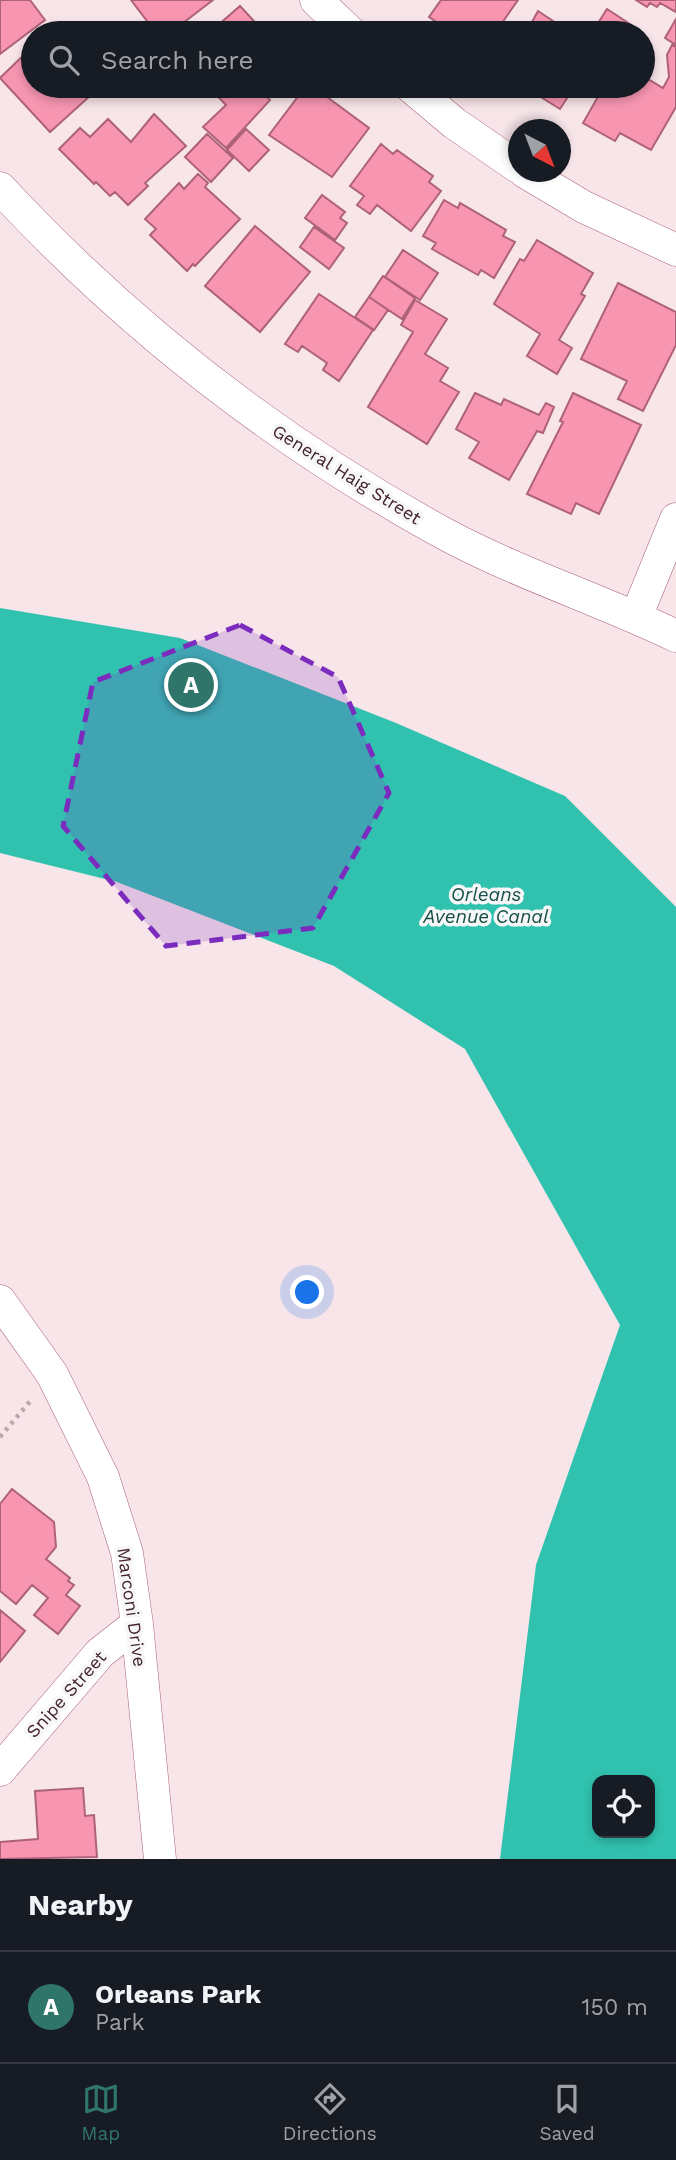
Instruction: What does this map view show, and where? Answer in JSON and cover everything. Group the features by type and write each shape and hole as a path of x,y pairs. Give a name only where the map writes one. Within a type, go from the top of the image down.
{"street":[{"path":"316,0 338,21"},
{"path":"424,98 454,123 508,160"},
{"path":"542,182 584,207 676,250"},
{"name":"General Haig Street","path":"0,188 67,260 141,324 302,450 444,534 676,636"},
{"path":"636,617 676,519"},
{"name":"Marconi Drive","path":"0,1301 52,1374 103,1477 127,1553 137,1624 160,1859"},
{"name":"Snipe Street","path":"0,1770 100,1654 137,1624"}],"path":[{"path":"0,1437 52,1374"}],"highlighted area":[{"path":"240,625 338,677 389,793 313,928 166,946 63,826 93,682"}],"water":[{"name":"Orleans Avenue Canal","path":"0,608 180,638 396,723 565,796 676,907 676,1859 500,1859 536,1565 620,1325 465,1049 334,966 117,882 0,853"}],"building":[{"path":"0,0 30,0 45,20 21,21 21,38 0,54"},
{"path":"131,0 213,0 186,21 147,21"},
{"path":"441,0 518,0 503,21 435,21 429,17"},
{"path":"636,0 676,0 676,12 660,3 657,7 650,3 647,7"},
{"path":"240,6 254,21 223,21"},
{"path":"607,9 625,21 599,21"},
{"path":"538,11 553,21 533,21"},
{"path":"676,19 676,45 665,38"},
{"path":"672,45 676,47 676,107 651,150 620,133 615,141 583,123 597,98 655,98 655,83 663,88 669,77 667,55"},
{"path":"21,58 21,98 88,98 50,132 0,78"},
{"path":"219,98 270,100 226,148 203,127 226,105"},
{"path":"297,98 328,98 369,128 332,177 269,135"},
{"path":"542,98 567,98 560,109"},
{"path":"154,114 186,146 145,183 148,186 128,205 115,192 110,196 96,182 94,184 59,149 80,128 90,137 108,119 131,142"},
{"path":"246,129 269,150 249,171 227,150"},
{"path":"207,134 233,158 211,182 185,157"},
{"path":"381,144 393,154 397,150 433,176 429,182 441,191 411,231 377,205 370,214 357,205 364,196 350,186"},
{"path":"198,174 208,183 205,187 240,219 187,271 150,235 156,229 145,219 179,183 184,189"},
{"path":"322,195 345,212 340,218 347,223 335,240 305,218"},
{"path":"444,200 458,208 460,203 506,230 503,236 515,242 494,278 481,270 478,275 432,249 436,243 423,236"},
{"path":"255,226 310,272 260,332 205,286"},
{"path":"314,227 344,248 329,269 300,247"},
{"path":"537,240 593,273 581,294 585,296 559,340 572,348 557,374 527,356 540,334 494,304 520,259 524,261"},
{"path":"403,250 438,273 420,300 385,277"},
{"path":"383,276 415,298 402,319 369,297"},
{"path":"618,283 676,312 676,345 643,411 618,399 627,381 581,359"},
{"path":"319,294 373,330 339,381 323,370 327,363 302,346 298,352 285,344"},
{"path":"369,297 388,310 374,330 355,317"},
{"path":"415,300 447,319 425,354 448,368 440,381 459,392 427,444 368,407 413,332 401,325"},
{"path":"475,393 501,405 504,399 539,415 546,403 554,407 543,433 537,431 509,480 469,458 479,442 456,429"},
{"path":"573,393 641,425 599,514 576,503 571,514 527,494 563,422 560,421"},
{"path":"12,1489 54,1522 56,1547 46,1559 70,1578 68,1581 74,1585 66,1595 80,1606 58,1634 34,1615 48,1598 32,1585 16,1604 0,1591 0,1504"},
{"path":"0,1610 25,1631 0,1662"},
{"path":"83,1788 85,1816 94,1815 97,1857 0,1859 0,1842 38,1839 35,1791"}],"place":[{"name":"Orleans Park","path":"191,685"}]}
